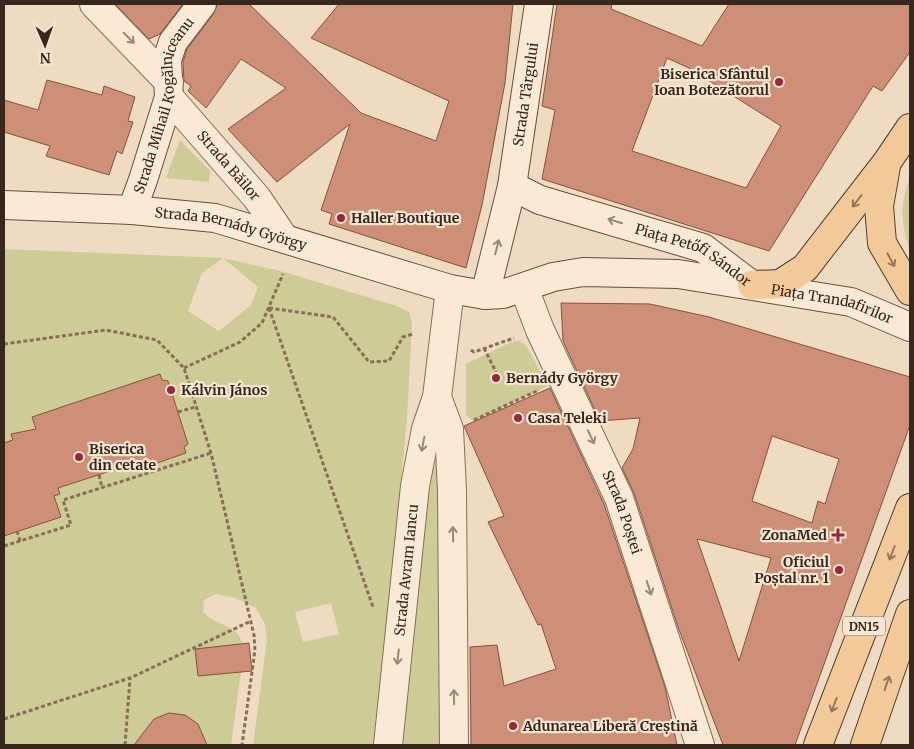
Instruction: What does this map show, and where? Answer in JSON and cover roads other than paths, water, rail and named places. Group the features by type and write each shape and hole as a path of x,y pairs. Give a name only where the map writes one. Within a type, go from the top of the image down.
{"main road":[{"path":"752,285 780,284 805,268 887,162 910,128"},
{"path":"887,162 878,206 882,243 910,291"},
{"name":"DN15","path":"818,745 910,508"},
{"name":"DN15","path":"865,745 910,614"}],"street":[{"name":"Strada Băilor","path":"94,4 169,89 258,198 284,238"},
{"name":"Strada Mihail Kogălniceanu","path":"132,210 144,180 169,89 167,60 173,42 202,4"},
{"name":"Strada Târgului","path":"512,186 525,109 539,4"},
{"name":"Piața Petőfi Sándor","path":"512,186 540,200 703,248 752,285"},
{"path":"485,295 512,186"},
{"path":"4,191 35,205"},
{"name":"Strada Bernády György","path":"4,205 132,210 215,218 450,290"},
{"name":"Piața Petőfi Sándor","path":"450,290 485,295 503,294 561,276 583,272 621,271 678,274 752,285"},
{"name":"Piața Trandafirilor","path":"752,285 851,302 910,327"},
{"name":"Strada Poștei","path":"524,288 540,330 619,498 700,745"},
{"name":"Strada Avram Iancu","path":"388,745 415,486 426,429 438,397 450,290"},
{"name":"Strada Avram Iancu","path":"438,397 449,429 454,745"}],"place":[{"name":"Biserica Sfântul Ioan Botezătorul","path":"779,82"},
{"name":"Haller Boutique","path":"341,218"},
{"name":"Bernády György","path":"496,378"},
{"name":"Kálvin János","path":"171,390"},
{"name":"Casa Teleki","path":"518,418"},
{"name":"Biserica din cetate","path":"79,457"},
{"name":"ZonaMed","path":"838,535"},
{"name":"Oficiul Poștal nr. 1","path":"839,570"},
{"name":"Adunarea Liberă Creștină","path":"513,726"}]}
